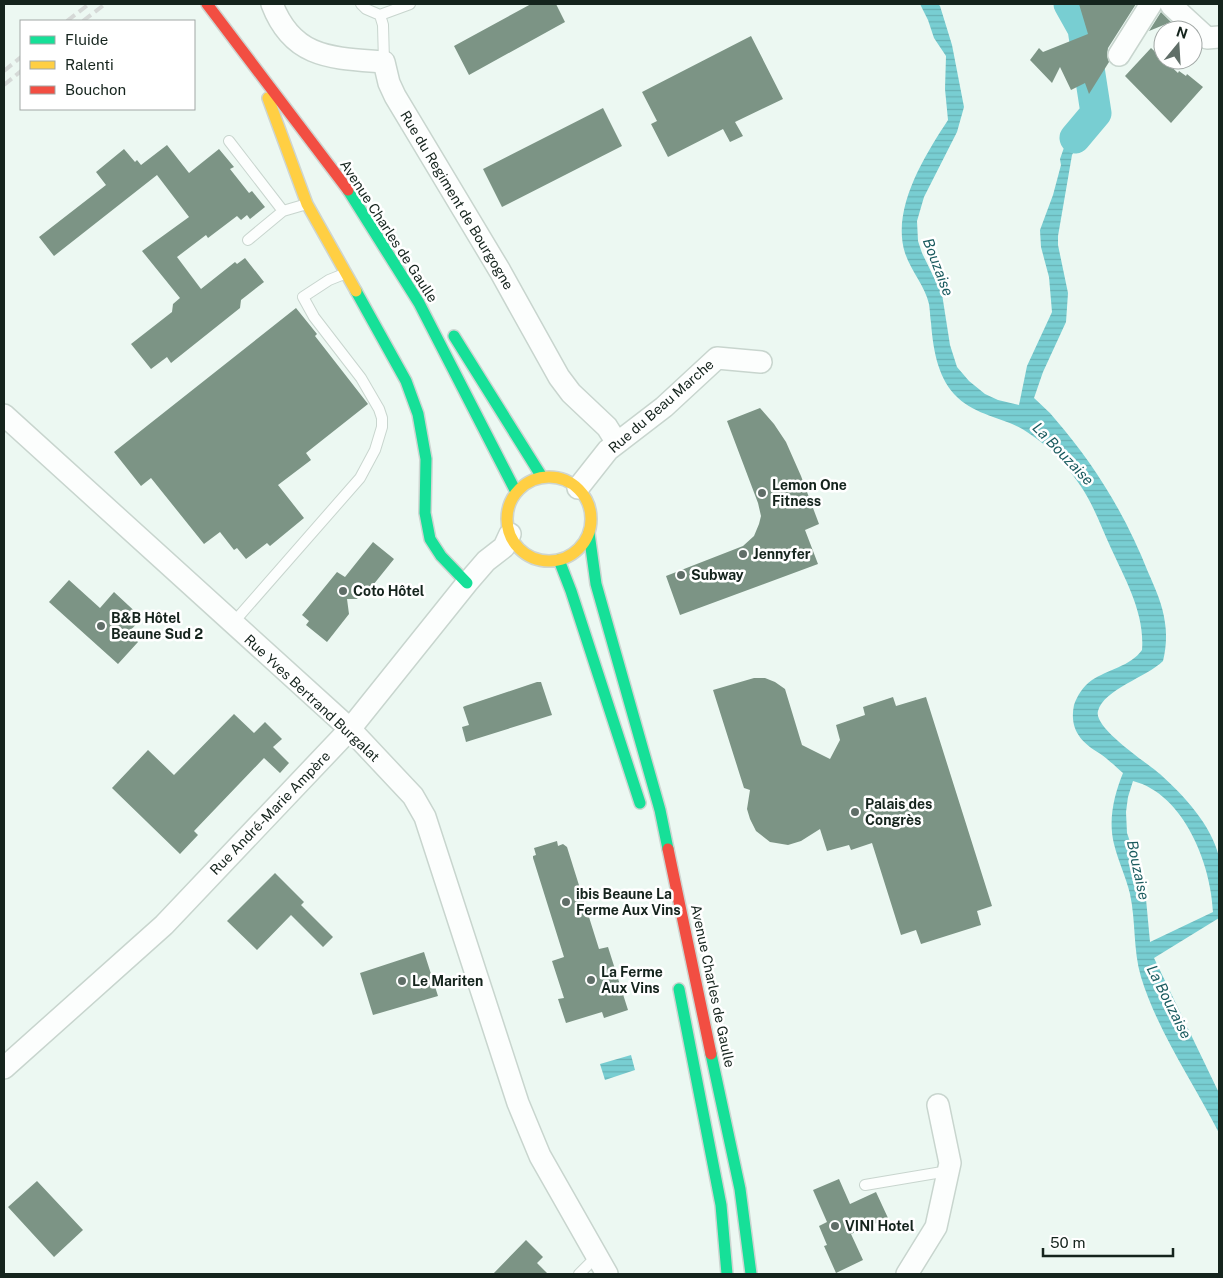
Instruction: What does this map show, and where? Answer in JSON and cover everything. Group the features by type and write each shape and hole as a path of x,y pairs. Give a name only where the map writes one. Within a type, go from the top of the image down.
{"main road":[{"name":"Avenue Charles de Gaulle","path":"207,4 346,188 419,303 516,492"},
{"path":"256,68 308,204 406,381 415,402 427,471 423,506 425,523 431,541 467,583"},
{"name":"Avenue Charles de Gaulle","path":"270,68 412,270"},
{"path":"449,327 542,477"},
{"path":"578,488 567,480 554,477 542,477 528,482 516,492 509,505 507,519 510,534 515,544 524,553 547,561 559,560 572,554 582,545 589,533"},
{"name":"Avenue Charles de Gaulle","path":"578,488 586,497 590,508 592,521 589,533 596,584 662,819 740,1189 751,1274"},
{"path":"559,560 642,810"},
{"path":"676,973 721,1205 727,1274"}],"street":[{"path":"272,4 284,28 296,42 311,50 330,56 354,60 384,62"},
{"path":"1119,55 1161,4 1207,38 1219,37"},
{"name":"Rue du Regiment de Bourgogne","path":"384,62 389,83 395,96 500,271 559,377 571,393 606,427 617,443"},
{"name":"Rue du Beau Marche","path":"578,488 608,450 664,407 717,358 761,362"},
{"name":"Rue Yves Bertrand Burgalat","path":"4,415 350,729 413,796 425,817 518,1103 540,1156 607,1274"},
{"name":"Rue André-Marie Ampère","path":"4,1068 164,925 350,729 467,583 486,561 504,546 510,534"},
{"path":"907,1274 936,1228 950,1163 938,1105"}],"lane":[{"path":"361,4 366,9 380,15 410,4"},
{"path":"380,15 383,26 384,62"},
{"path":"229,141 283,211"},
{"path":"248,240 283,211 308,204"},
{"path":"233,624 360,478 375,450 382,427 379,409 361,378 314,317 303,297 329,280 345,273"},
{"path":"864,1185 948,1172"},
{"path":"579,1274 597,1256"}],"water":[{"name":"Bouzaise","path":"920,4 938,4 952,45 964,107 957,132 924,197 917,221 918,241 942,294 950,345 957,367 969,381 985,394 998,400 1019,405 1027,366 1052,312 1049,277 1041,247 1040,230 1053,195 1061,165 1060,159 1067,139 1090,113 1093,104 1102,101 1098,117 1082,137 1072,155 1058,236 1058,245 1068,293 1066,322 1043,372 1034,398 1070,436 1108,492 1130,531 1156,590 1162,610 1166,628 1163,661 1108,696 1098,711 1099,718 1112,736 1160,774 1196,811 1210,833 1219,857 1219,918 1154,958 1219,1093 1219,1133 1166,1037 1148,997 1138,967 1130,894 1112,835 1113,808 1123,773 1082,739 1073,721 1074,705 1086,685 1098,676 1132,660 1142,650 1140,623 1133,596 1089,500 1064,464 1030,434 1021,428 972,408 954,394 948,386 937,360 927,297 905,253 902,236 906,201 921,166 948,120 945,89 946,56 934,38","holes":["1133,781 1151,788 1167,800 1191,833 1207,873 1213,912 1150,942 1146,899 1138,865 1127,833 1126,812"]},
{"path":"1060,4 1075,4 1087,31 1077,34"},
{"path":"631,1055 635,1070 605,1080 600,1064"}],"building":[{"path":"531,4 556,4 565,22 469,75 454,46"},
{"path":"1079,4 1136,4 1108,48 1109,62 1089,94 1085,83 1071,90 1060,67 1052,83 1030,60 1039,48 1043,52 1088,34"},
{"path":"1161,12 1169,20 1156,20"},
{"path":"751,36 783,99 735,122 743,136 730,142 723,129 668,157 651,124 657,121 642,92"},
{"path":"1151,48 1153,50 1153,70 1175,70 1178,73 1179,71 1186,76 1187,74 1203,87 1171,123 1125,76"},
{"path":"603,108 622,146 502,207 483,169"},
{"path":"167,145 189,173 219,149 234,167 230,169 249,193 252,191 265,207 250,219 247,215 241,220 237,216 208,238 206,235 177,257 201,289 235,262 237,264 245,258 264,282 241,300 240,308 171,363 167,357 151,369 131,344 172,312 173,304 180,298 142,251 189,217 157,175 54,256 39,237 106,185 96,172 124,149 135,162 137,160 141,165"},
{"path":"296,308 317,334 315,336 368,404 306,453 311,460 278,485 304,518 270,546 267,543 246,559 237,548 234,550 220,532 204,544 151,478 141,486 114,452"},
{"path":"760,408 786,442 819,524 805,530 818,564 680,615 666,576 743,546 754,536 759,524 761,516 758,503 727,421"},
{"path":"373,542 394,559 365,595 362,593 357,599 347,599 349,614 327,642 306,625 309,621 302,615 337,572 345,577"},
{"path":"69,580 100,608 114,592 142,618 128,633 138,642 118,664 49,602"},
{"name":"Palais des Congrès","path":"754,678 765,678 785,689 802,745 830,759 840,740 836,725 865,715 863,707 893,697 896,706 926,697 992,906 977,911 981,925 921,944 916,930 901,935 872,843 851,850 849,845 827,851 820,829 801,841 788,845 770,842 756,831 747,809 750,790 744,788 713,690"},
{"path":"541,682 552,715 466,742 462,727 469,725 463,707"},
{"path":"234,714 254,733 265,722 282,739 273,747 289,763 280,773 264,758 194,831 198,835 180,854 112,788 148,750 174,775"},
{"path":"557,841 558,846 563,844 567,847 599,949 608,947 628,1010 604,1018 602,1012 566,1023 558,999 564,998 552,961 564,957 533,858 536,855 534,848"},
{"path":"275,873 304,902 301,905 333,937 323,947 291,915 257,950 227,921"},
{"path":"424,952 438,996 373,1015 360,973"},
{"path":"839,1179 850,1204 876,1192 888,1218 851,1234 863,1260 836,1273 824,1246 827,1245 819,1226 827,1222 813,1190"},
{"path":"37,1181 83,1230 54,1257 8,1207"},
{"path":"526,1240 543,1257 537,1263 548,1274 493,1274"}],"waterway":[{"name":"La Bouzaise","path":"1069,4 1083,29 1096,113 1075,138"}],"railway":[{"path":"68,20 89,4"},
{"path":"84,20 105,4"},
{"path":"4,71 20,58"},
{"path":"4,85 20,72"}],"traffic: fast":[{"path":"348,190 419,303 516,492"},
{"path":"356,291 406,381 418,414 426,459 425,513 430,539 441,556 467,583"},
{"path":"454,336 542,477"},
{"path":"589,533 596,584 660,810 668,849"},
{"path":"559,560 571,591 640,803"},
{"path":"679,989 721,1205 727,1274"},
{"path":"711,1054 740,1189 751,1274"}],"traffic: slow":[{"path":"268,98 307,204 356,291"},
{"path":"549,477 565,480 579,489 588,503 591,519 588,535 579,549 565,558 549,561 533,558 519,549 510,535 507,519 510,503 519,489 533,480 549,477"}],"traffic: jam":[{"path":"207,4 348,190"},
{"path":"668,849 711,1054"}],"place":[{"name":"Lemon One Fitness","path":"762,493"},
{"name":"Jennyfer","path":"743,554"},
{"name":"Subway","path":"681,575"},
{"name":"Coto Hôtel","path":"343,591"},
{"name":"B&B Hôtel Beaune Sud 2","path":"101,626"},
{"name":"Palais des Congrès","path":"855,812"},
{"name":"ibis Beaune La Ferme Aux Vins","path":"566,902"},
{"name":"La Ferme Aux Vins","path":"591,980"},
{"name":"Le Mariten","path":"402,981"},
{"name":"VINI Hotel","path":"835,1226"}]}
